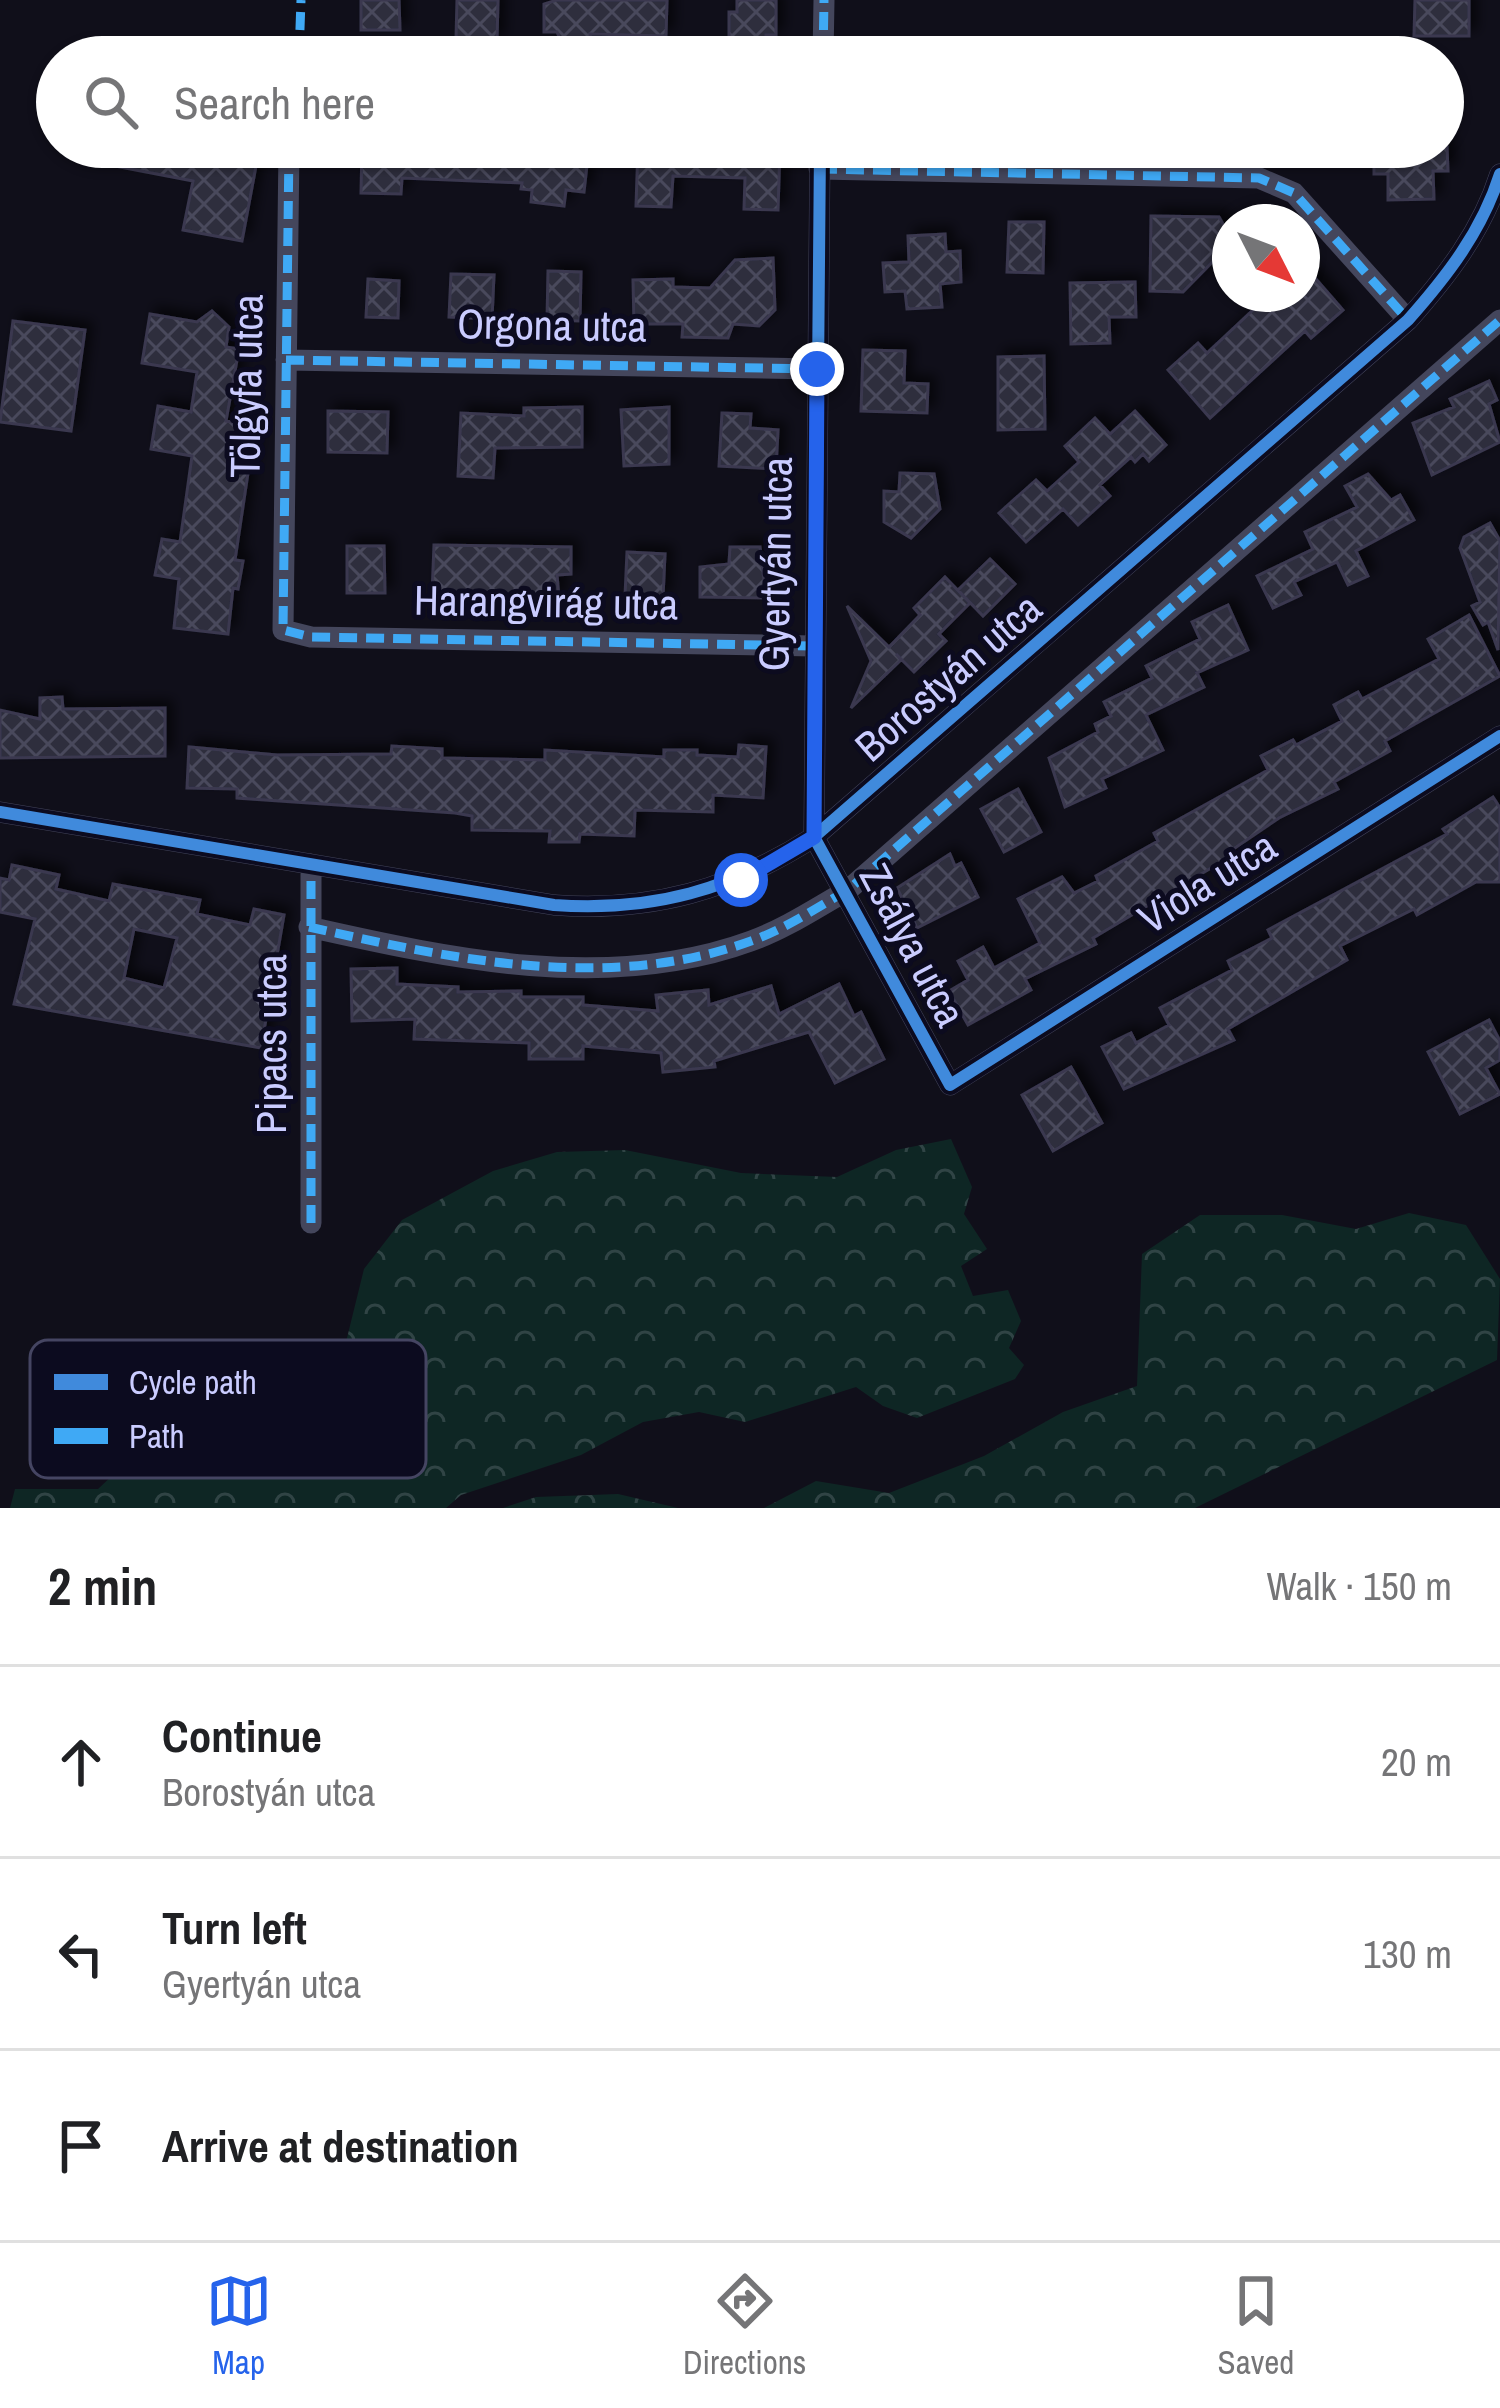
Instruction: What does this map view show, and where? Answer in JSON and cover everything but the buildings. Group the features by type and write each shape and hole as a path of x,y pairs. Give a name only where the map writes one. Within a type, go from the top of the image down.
{"street":[{"path":"823,36 824,0"},
{"name":"Tölgyfa utca","path":"280,626 289,168"},
{"name":"Gyertyán utca","path":"814,837 820,168"},
{"path":"1040,168 1259,178 1294,193 1408,320"},
{"name":"Borostyán utca","path":"0,812 554,905 607,909 661,903 741,880 814,837 1408,320 1465,248 1500,174"},
{"path":"309,927 516,964 637,968 752,941 848,890 1500,320"},
{"name":"Orgona utca","path":"286,360 817,369"},
{"name":"Harangvirág utca","path":"280,626 311,637 813,646"},
{"name":"Viola utca","path":"950,1085 1500,736"},
{"name":"Zsálya utca","path":"814,837 848,890 950,1085"},
{"name":"Pipacs utca","path":"311,864 311,1223"}],"green space":[{"path":"951,1139 972,1187 964,1214 987,1249 961,1266 973,1296 1008,1290 1021,1321 1009,1348 1024,1365 1015,1379 917,1418 883,1406 856,1387 745,1422 699,1412 643,1422 581,1455 461,1495 446,1508 10,1508 15,1489 98,1489 110,1478 426,1478 426,1340 346,1340 364,1269 402,1220 493,1171 557,1152 625,1150 741,1173 837,1177 896,1150"},
{"path":"1409,1213 1466,1225 1500,1279 1497,1360 1195,1508 764,1508 816,1481 889,1493 984,1456 1063,1412 1137,1386 1142,1254 1200,1215 1282,1215 1356,1229"},
{"path":"618,1494 678,1508 503,1508 536,1497"}],"marked path":[{"path":"300,36 301,0"},
{"path":"823,36 824,0"},
{"path":"289,168 283,630 311,637 813,646"},
{"path":"819,169 1259,178 1294,193 1408,320"},
{"path":"309,927 474,959 586,968 697,957 788,924 848,890 1500,320"},
{"path":"286,360 817,369"},
{"path":"311,864 311,1223"}],"cycle path":[{"path":"820,168 814,837 950,1085 1500,736"},
{"path":"0,812 554,905 657,901 752,871 814,837 1408,320 1462,252 1500,174"}],"route":[{"path":"741,880 814,837 817,369"}]}
